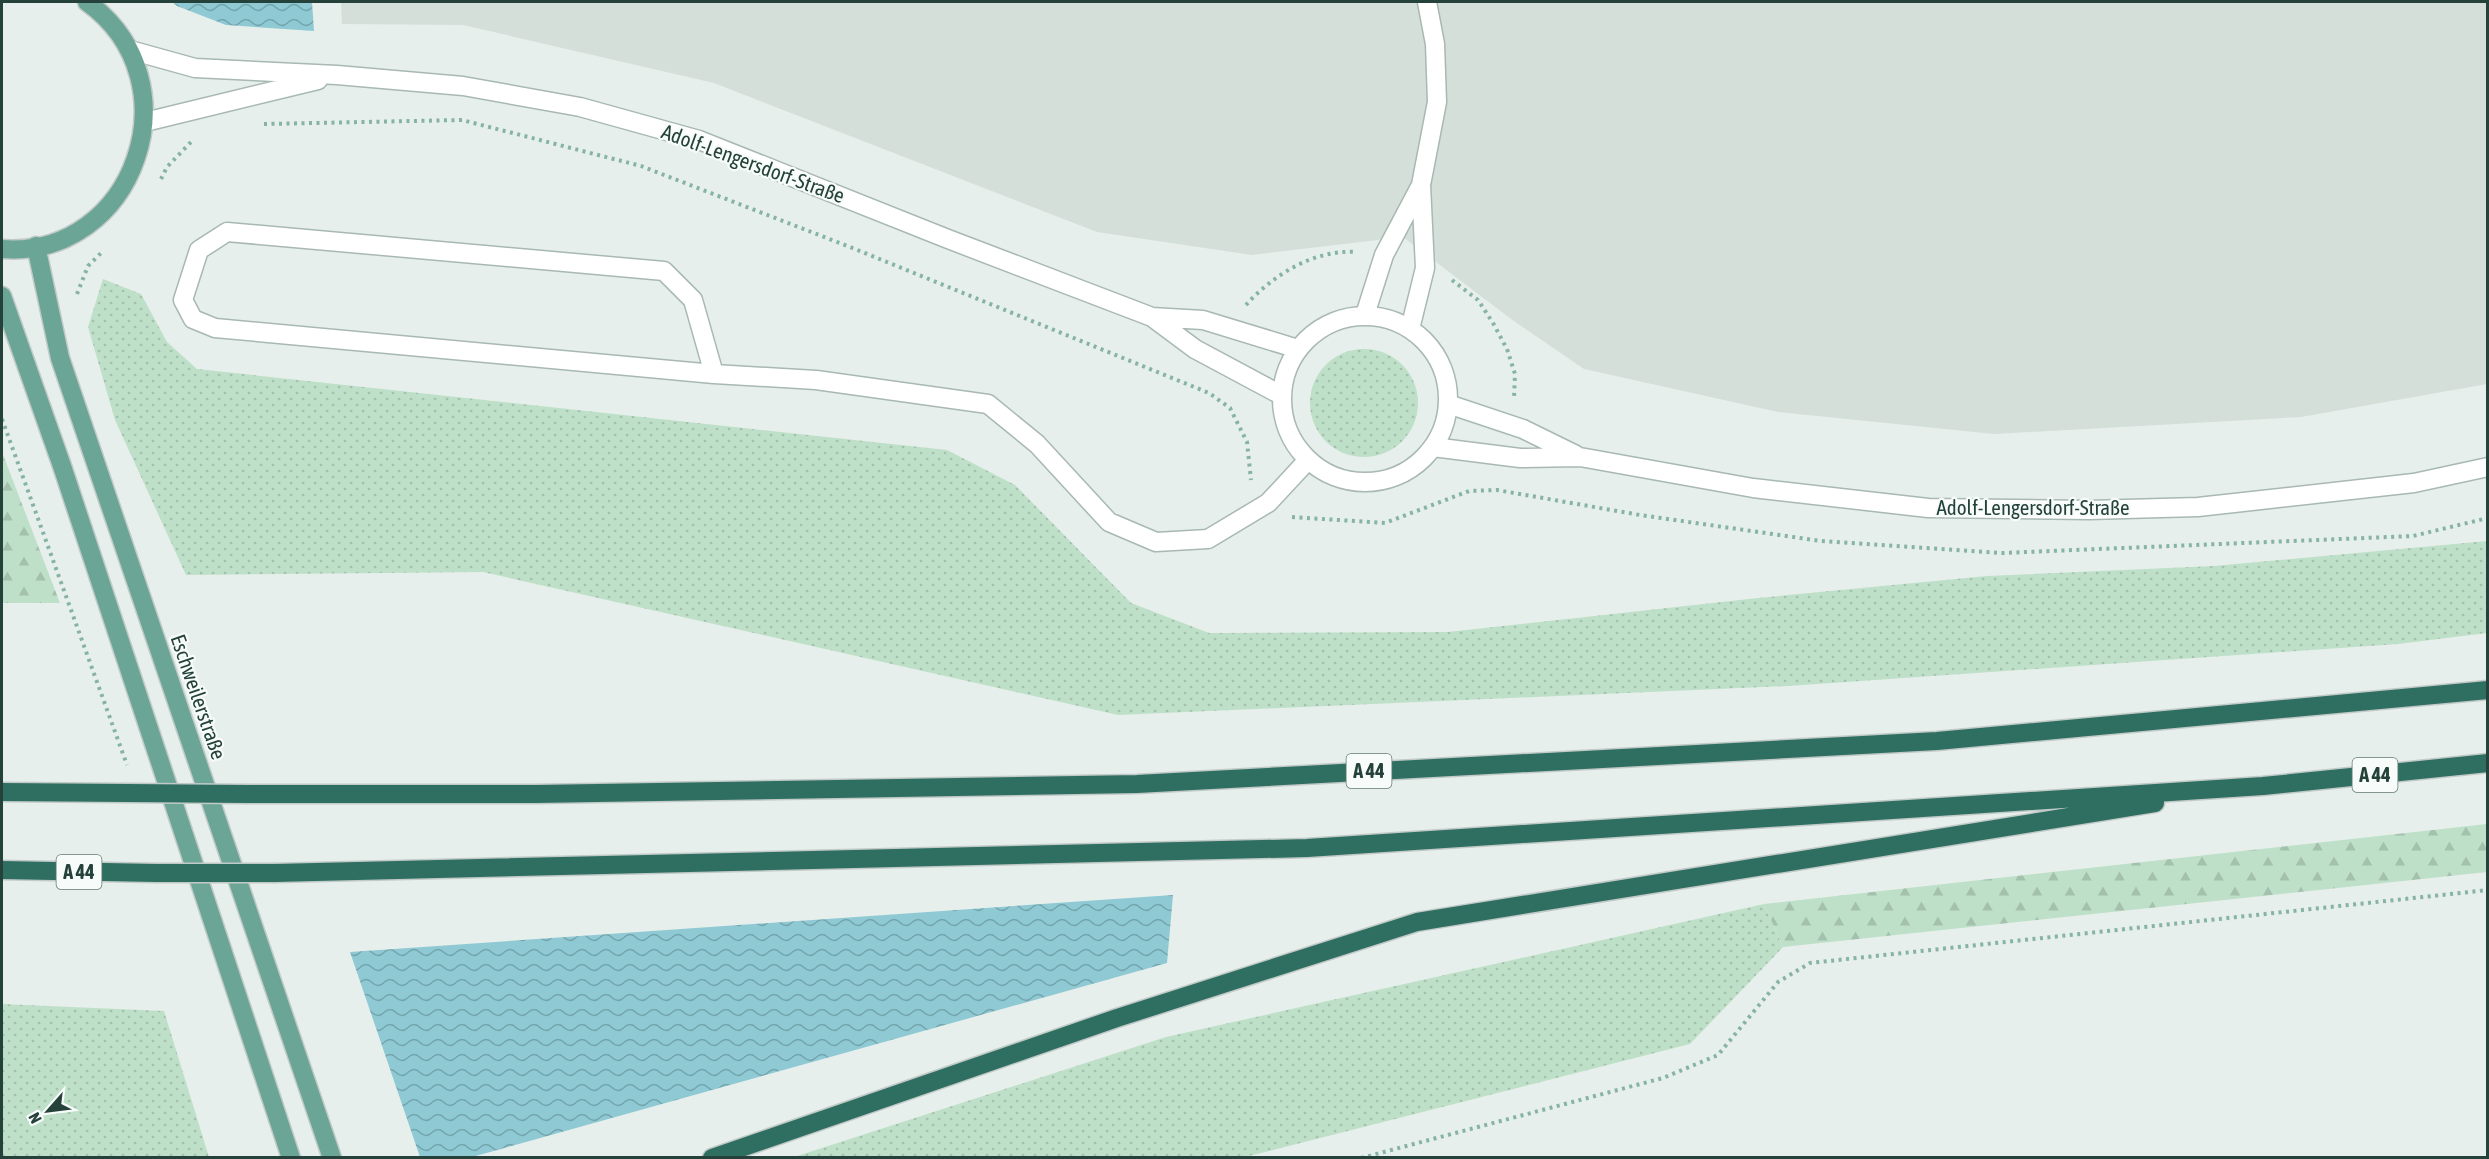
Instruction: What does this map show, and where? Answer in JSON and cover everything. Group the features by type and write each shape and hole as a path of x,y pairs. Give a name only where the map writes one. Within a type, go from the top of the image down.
{"highway":[{"name":"A 44","path":"2,792 536,794 1137,784 1937,741 2487,690"},
{"name":"A 44","path":"2,870 275,873 1307,848 2263,786 2487,763"},
{"path":"712,1158 1117,1018 1417,922 2263,786"}],"main road":[{"path":"2,249 36,246 77,230 111,202 124,185 134,165 145,122 142,85 130,50 99,10 87,2"},
{"name":"Eschweilerstraße","path":"36,246 60,358 332,1158"},
{"path":"2,296 73,500 291,1158"}],"street":[{"path":"1410,329 1425,268 1421,185 1437,102 1435,44 1427,2"},
{"name":"Adolf-Lengersdorf-Straße","path":"130,50 195,68 337,75 463,86 569,105 699,140 1152,318 1196,349 1281,394"},
{"name":"Adolf-Lengersdorf-Straße","path":"145,122 337,75"},
{"path":"1365,315 1384,255 1421,185"},
{"path":"714,374 693,300 664,271 226,232 199,250 183,300 193,319 215,328 714,374 816,380 988,404 1037,444 1108,522 1156,542 1208,538 1268,503 1308,460"},
{"path":"1365,315 1389,319 1410,329 1427,343 1440,361 1446,382 1448,404 1444,426 1433,447 1414,467 1388,479 1360,482 1332,476 1308,460 1293,441 1288,430 1284,419 1281,394 1286,370 1298,349 1311,335 1327,324 1346,317 1365,315"},
{"name":"Adolf-Lengersdorf-Straße","path":"1152,318 1203,320 1298,349"},
{"name":"Adolf-Lengersdorf-Straße","path":"1448,404 1524,429 1580,457"},
{"name":"Adolf-Lengersdorf-Straße","path":"1433,447 1520,458 1580,457 1753,488 1928,508 2198,507 2414,483 2487,467"}],"path":[{"path":"155,188 167,167 181,151 205,131 200,108"},
{"path":"262,124 462,120 641,166 850,247 1209,393 1230,408 1247,442 1252,485 1281,516 1385,523 1469,491 1497,490 1640,515 1821,541 2001,553 2413,536 2487,518"},
{"path":"75,301 79,285 88,266 109,244"},
{"path":"1361,1158 1663,1078 1718,1055 1778,982 1810,963 2487,890"}],"shaded area":[{"path":"341,2 2487,2 2487,384 2301,417 1994,434 1778,412 1584,369 1511,319 1403,237 1252,255 1097,232 714,83 463,25 342,24"}],"green space":[{"path":"103,279 141,294 167,342 197,369 947,450 1015,485 1131,603 1209,633 1448,632 1987,576 2214,566 2487,541 2487,633 2398,644 1788,686 1118,715 483,572 186,575 115,420 88,327"},
{"path":"1364,349 1385,353 1402,365 1414,382 1418,403 1414,424 1402,441 1385,453 1364,457 1343,453 1326,441 1314,424 1310,403 1314,382 1326,365 1343,353"},
{"path":"2,452 60,603 2,603"},
{"path":"2487,824 2487,872 1783,947 1764,904"},
{"path":"1764,904 1783,947 1690,1044 1245,1157 794,1157 1166,1037"},
{"path":"2,1004 164,1011 209,1157 2,1157"}],"water":[{"path":"172,2 312,2 314,31 226,25"},
{"path":"1173,895 1167,963 472,1157 420,1157 350,952"}]}
